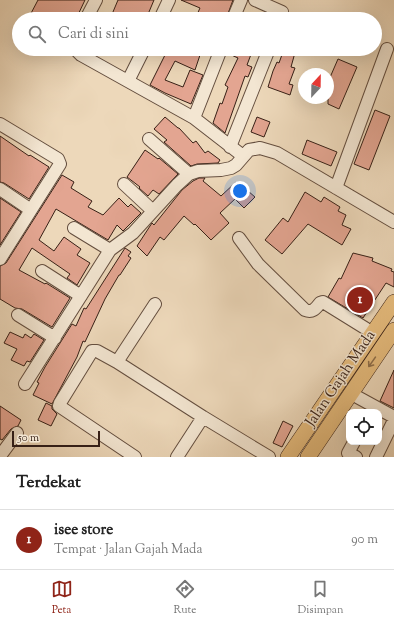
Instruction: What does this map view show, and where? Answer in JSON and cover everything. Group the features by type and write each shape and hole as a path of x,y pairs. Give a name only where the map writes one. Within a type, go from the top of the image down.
{"main road":[{"name":"Jalan Gajah Mada","path":"288,457 394,302"},
{"name":"Jalan Gajah Mada","path":"308,457 394,330"},
{"path":"308,428 321,436"}],"street":[{"path":"90,12 96,0"},
{"path":"163,12 169,0"},
{"path":"236,12 241,0"},
{"path":"256,0 282,12"},
{"path":"336,188 387,49"},
{"path":"83,56 194,118 243,156"},
{"path":"128,81 140,56"},
{"path":"194,118 218,56"},
{"path":"230,147 265,56"},
{"path":"0,124 60,161 60,166 30,210 0,259"},
{"path":"149,139 189,174"},
{"path":"25,384 110,250 133,233 189,174 198,171 231,168 249,150 260,148 272,150 394,222"},
{"path":"124,184 153,211"},
{"path":"0,189 30,210"},
{"path":"74,228 110,250"},
{"path":"239,238 258,264 305,310 313,310 323,302 372,333"},
{"path":"42,271 82,296"},
{"path":"116,362 154,304"},
{"path":"18,315 55,338"},
{"path":"135,457 59,406 92,351 97,351 116,362 269,457"},
{"path":"350,393 372,409"},
{"path":"382,413 394,417"},
{"path":"177,457 203,417"},
{"path":"376,457 394,420"},
{"path":"0,456 17,433"},
{"path":"352,445 348,453 356,457"}],"building":[{"path":"38,0 85,0 79,12 32,12"},
{"path":"118,0 154,0 149,12 113,12"},
{"path":"181,0 233,0 229,12 198,12 200,8"},
{"path":"164,56 200,56 195,70 175,61 165,80 183,87 190,70 203,75 191,104 150,85"},
{"path":"234,56 250,56 247,65 252,67 248,77 245,76 225,133 213,123 220,103 222,104 228,87 225,85 238,58"},
{"path":"282,56 294,56 291,67 295,68 289,84 293,85 290,95 268,87 277,62 279,63"},
{"path":"338,59 357,67 339,109 328,104 334,104 334,68"},
{"path":"375,110 390,116 369,170 354,164"},
{"path":"165,117 179,128 193,143 196,141 205,153 208,151 220,160 218,163 197,164 191,166 164,142 167,140 154,129"},
{"path":"257,117 270,122 264,137 251,132"},
{"path":"0,136 29,156 30,155 49,167 29,199 0,182"},
{"path":"307,140 337,152 331,166 302,154"},
{"path":"145,150 158,159 159,158 178,174 159,194 153,190 148,196 139,188 140,187 127,177"},
{"path":"62,175 74,182 71,188 92,201 88,207 103,215 119,198 128,207 131,204 141,213 123,231 117,225 108,240 56,209 39,240 54,251 64,237 81,249 77,255 90,263 77,285 67,278 70,274 32,248 19,270 45,284 46,283 70,298 52,327 22,309 15,308 0,299 0,266 6,263"},
{"path":"199,178 205,178 203,181 221,196 236,182 246,193 248,191 255,197 244,208 235,199 220,213 229,223 211,240 195,224 194,225 184,216 164,240 160,237 147,256 137,246 152,223 154,225 182,190"},
{"path":"305,192 321,202 324,197 340,207 338,211 346,215 342,225 351,229 342,245 308,224 282,254 265,240 283,218 288,222"},
{"path":"0,198 21,212 0,245"},
{"path":"125,248 131,252 128,256 131,258 105,299 85,342 83,341 77,357 52,404 33,395 39,383 37,382 45,367 72,324 76,326 84,308 86,309"},
{"path":"353,253 373,258 372,261 392,269 391,271 394,272 394,287 386,283 363,318 328,297 339,278 341,279"},
{"path":"10,332 23,338 25,334 31,338 34,334 44,340 30,362 27,361 24,366 11,360 17,349 4,343"},
{"path":"394,370 394,408 380,401"},
{"path":"46,403 52,406 52,409 57,414 51,426 38,420"},
{"path":"0,406 21,420 18,426 11,429 2,440 0,439"},
{"path":"283,421 293,426 282,447 273,443"}],"place":[{"name":"isee store","path":"360,300"}]}
